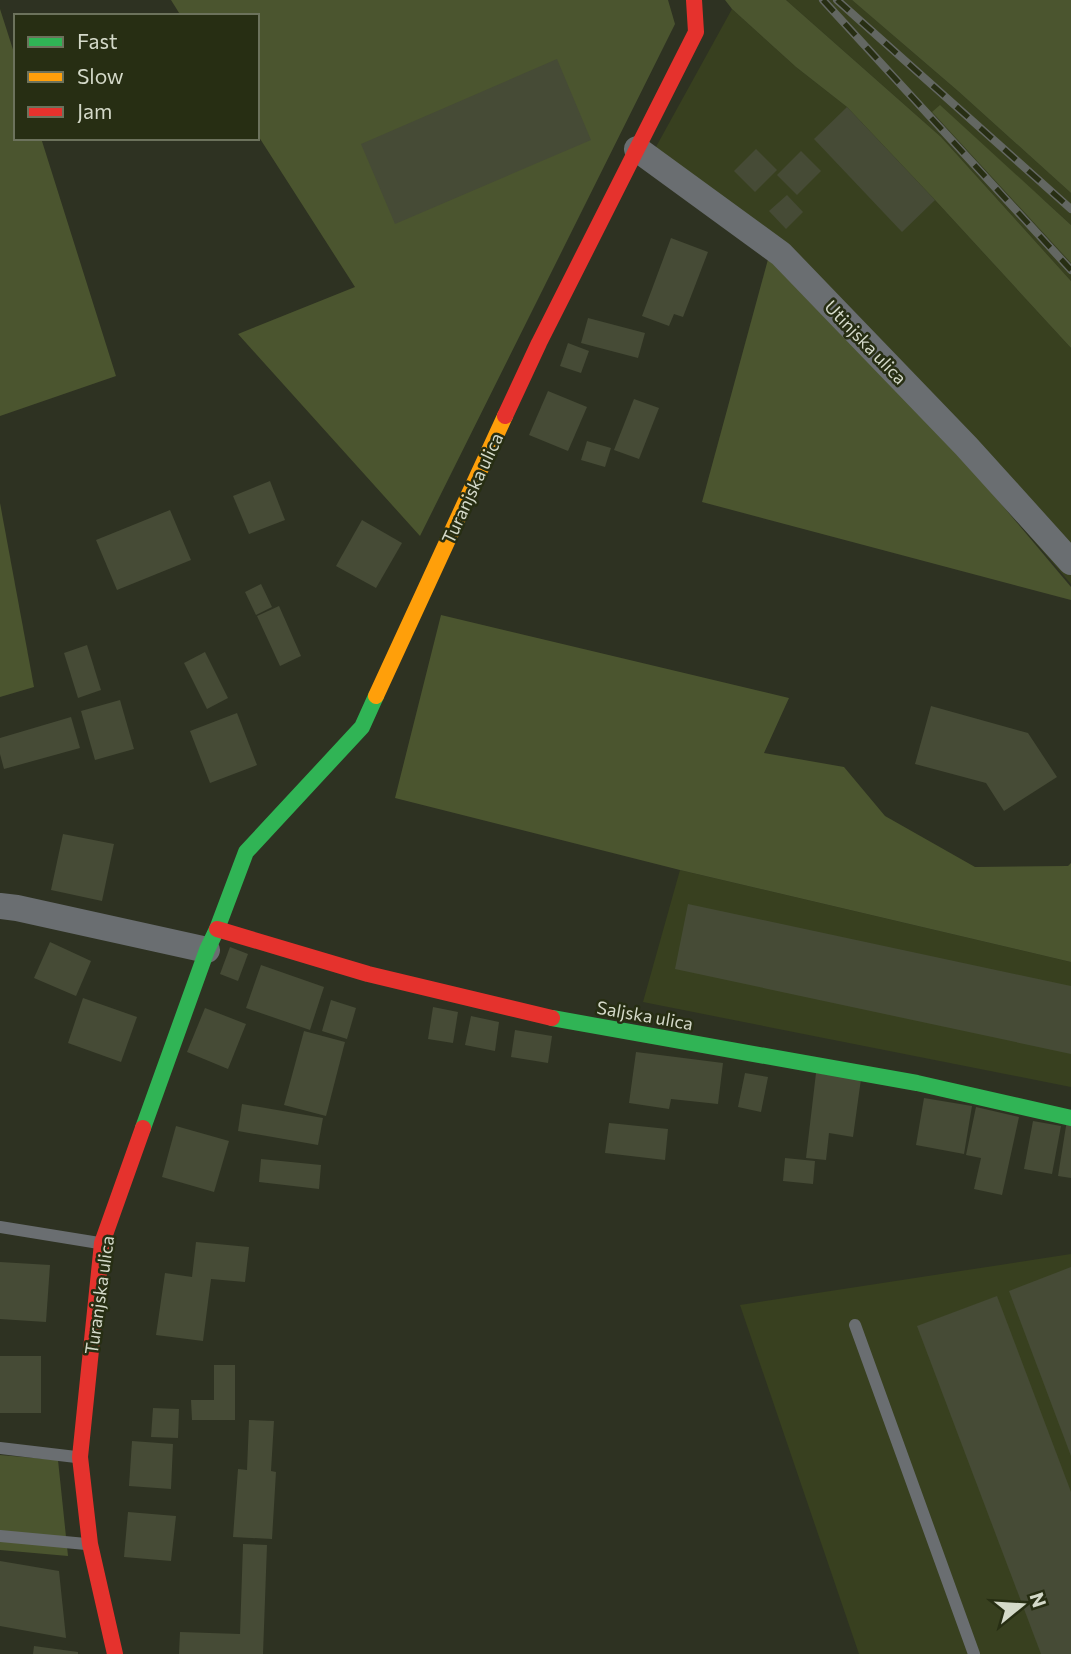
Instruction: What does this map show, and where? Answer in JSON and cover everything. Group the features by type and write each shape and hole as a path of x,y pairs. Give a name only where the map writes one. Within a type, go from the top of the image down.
{"street":[{"name":"Turanjska ulica","path":"115,1654 90,1544 80,1457 102,1243 246,852 362,727 539,343 696,32 694,0"},
{"name":"Utinjska ulica","path":"637,149 781,254 966,446 1071,562"},
{"path":"0,906 212,939"},
{"name":"Saljska ulica","path":"212,939 566,1021 917,1083 1071,1118"}],"lane":[{"path":"0,1227 102,1243"},
{"path":"855,1325 974,1654"},
{"path":"0,1448 80,1457"},
{"path":"0,1536 90,1544"}],"shaded area":[{"path":"171,0 668,0 675,24 420,536 238,334 355,287 259,137 259,14 180,14"},
{"path":"725,0 786,0 941,137 1071,281 1071,348 847,107 796,67"},
{"path":"786,0 852,0 1071,193 1071,225 1045,201 932,112 1071,263 1071,281 941,137"},
{"path":"852,0 1071,0 1071,193 958,91"},
{"path":"0,9 14,53 14,140 42,140 116,376 0,416"},
{"path":"732,9 796,67 847,107 1071,348 1071,584 944,436 770,252 646,165"},
{"path":"940,105 1071,225 1071,263 932,112"},
{"path":"770,252 944,436 1071,587 1071,600 702,502"},
{"path":"0,503 34,687 0,697"},
{"path":"441,615 789,698 764,753 844,767 885,816 975,867 1068,866 1071,863 1071,962 680,870 395,798"},
{"path":"680,870 1071,962 1071,1087 643,1002"},
{"path":"1071,1254 1071,1654 859,1654 740,1305"},
{"path":"0,1455 58,1460 68,1556 0,1550"}],"building":[{"path":"557,59 591,140 395,224 361,144"},
{"path":"847,107 935,200 902,232 814,139"},
{"path":"756,149 777,170 755,192 734,171"},
{"path":"801,151 821,171 797,195 777,175"},
{"path":"787,195 803,212 786,229 769,211"},
{"path":"671,238 708,252 683,317 674,314 669,326 642,316"},
{"path":"588,318 645,333 638,358 581,343"},
{"path":"568,343 589,351 581,373 560,366"},
{"path":"548,391 587,407 568,451 529,435"},
{"path":"634,399 659,408 639,459 614,450"},
{"path":"587,441 611,448 605,467 581,460"},
{"path":"270,481 285,520 249,534 233,496"},
{"path":"170,510 191,560 117,590 96,540"},
{"path":"362,520 402,543 376,588 336,566"},
{"path":"261,584 272,607 256,615 245,592"},
{"path":"279,606 301,656 280,666 257,616"},
{"path":"87,645 101,690 78,698 64,653"},
{"path":"205,652 228,698 207,709 184,663"},
{"path":"120,700 134,749 95,760 81,711"},
{"path":"931,706 1028,733 1057,777 1004,811 986,783 915,764"},
{"path":"237,713 257,765 210,783 190,731"},
{"path":"71,717 80,748 4,769 0,738"},
{"path":"63,834 114,844 102,901 51,890"},
{"path":"688,904 1071,986 1071,1054 675,969"},
{"path":"50,942 91,961 76,996 34,978"},
{"path":"230,947 248,954 238,981 220,974"},
{"path":"261,965 324,987 310,1030 246,1008"},
{"path":"83,998 137,1017 121,1062 68,1043"},
{"path":"331,1000 356,1008 347,1039 322,1031"},
{"path":"433,1007 458,1012 453,1043 428,1039"},
{"path":"205,1008 246,1024 228,1069 187,1052"},
{"path":"471,1016 499,1022 495,1051 465,1045"},
{"path":"515,1030 552,1036 548,1063 511,1057"},
{"path":"304,1031 345,1042 326,1116 284,1105"},
{"path":"636,1052 723,1063 718,1104 671,1099 669,1109 629,1103"},
{"path":"745,1073 768,1077 761,1112 738,1107"},
{"path":"816,1073 861,1079 853,1137 829,1133 826,1160 806,1158"},
{"path":"924,1098 972,1106 964,1154 916,1145"},
{"path":"242,1104 323,1118 318,1145 238,1131"},
{"path":"976,1107 1019,1117 1002,1195 974,1189 981,1158 966,1155"},
{"path":"1067,1120 1071,1120 1071,1178 1058,1176"},
{"path":"1033,1121 1061,1126 1052,1174 1024,1169"},
{"path":"609,1123 668,1129 665,1160 605,1153"},
{"path":"176,1126 229,1141 214,1192 162,1177"},
{"path":"785,1158 815,1161 813,1184 783,1181"},
{"path":"261,1159 321,1165 319,1189 259,1182"},
{"path":"196,1242 249,1247 245,1282 211,1279 203,1341 156,1335 165,1273 192,1277"},
{"path":"0,1262 50,1265 46,1322 0,1319"},
{"path":"1071,1267 1071,1456 1009,1291"},
{"path":"997,1296 1071,1492 1071,1654 1041,1654 917,1326"},
{"path":"0,1356 41,1356 41,1413 0,1413"},
{"path":"214,1365 235,1365 235,1420 192,1420 191,1400 214,1400"},
{"path":"153,1408 179,1409 178,1438 151,1437"},
{"path":"249,1420 274,1421 271,1471 276,1472 272,1539 233,1537 238,1469 247,1470"},
{"path":"132,1441 173,1444 171,1489 129,1486"},
{"path":"128,1512 176,1516 171,1561 124,1557"},
{"path":"243,1544 267,1545 263,1654 179,1654 180,1632 240,1634"},
{"path":"0,1561 59,1571 66,1638 0,1626"},
{"path":"34,1646 78,1652 78,1654 33,1654"}],"railway":[{"path":"823,0 1071,270"},
{"path":"837,0 1071,209"}],"traffic: fast":[{"path":"143,1128 207,950 246,852 362,727 376,696"},
{"path":"552,1018 917,1083 1071,1118"}],"traffic: slow":[{"path":"376,696 505,416"}],"traffic: jam":[{"path":"505,416 696,32 694,0"},
{"path":"217,929 368,974 552,1018"},
{"path":"115,1654 90,1544 80,1457 102,1243 143,1128"}]}
